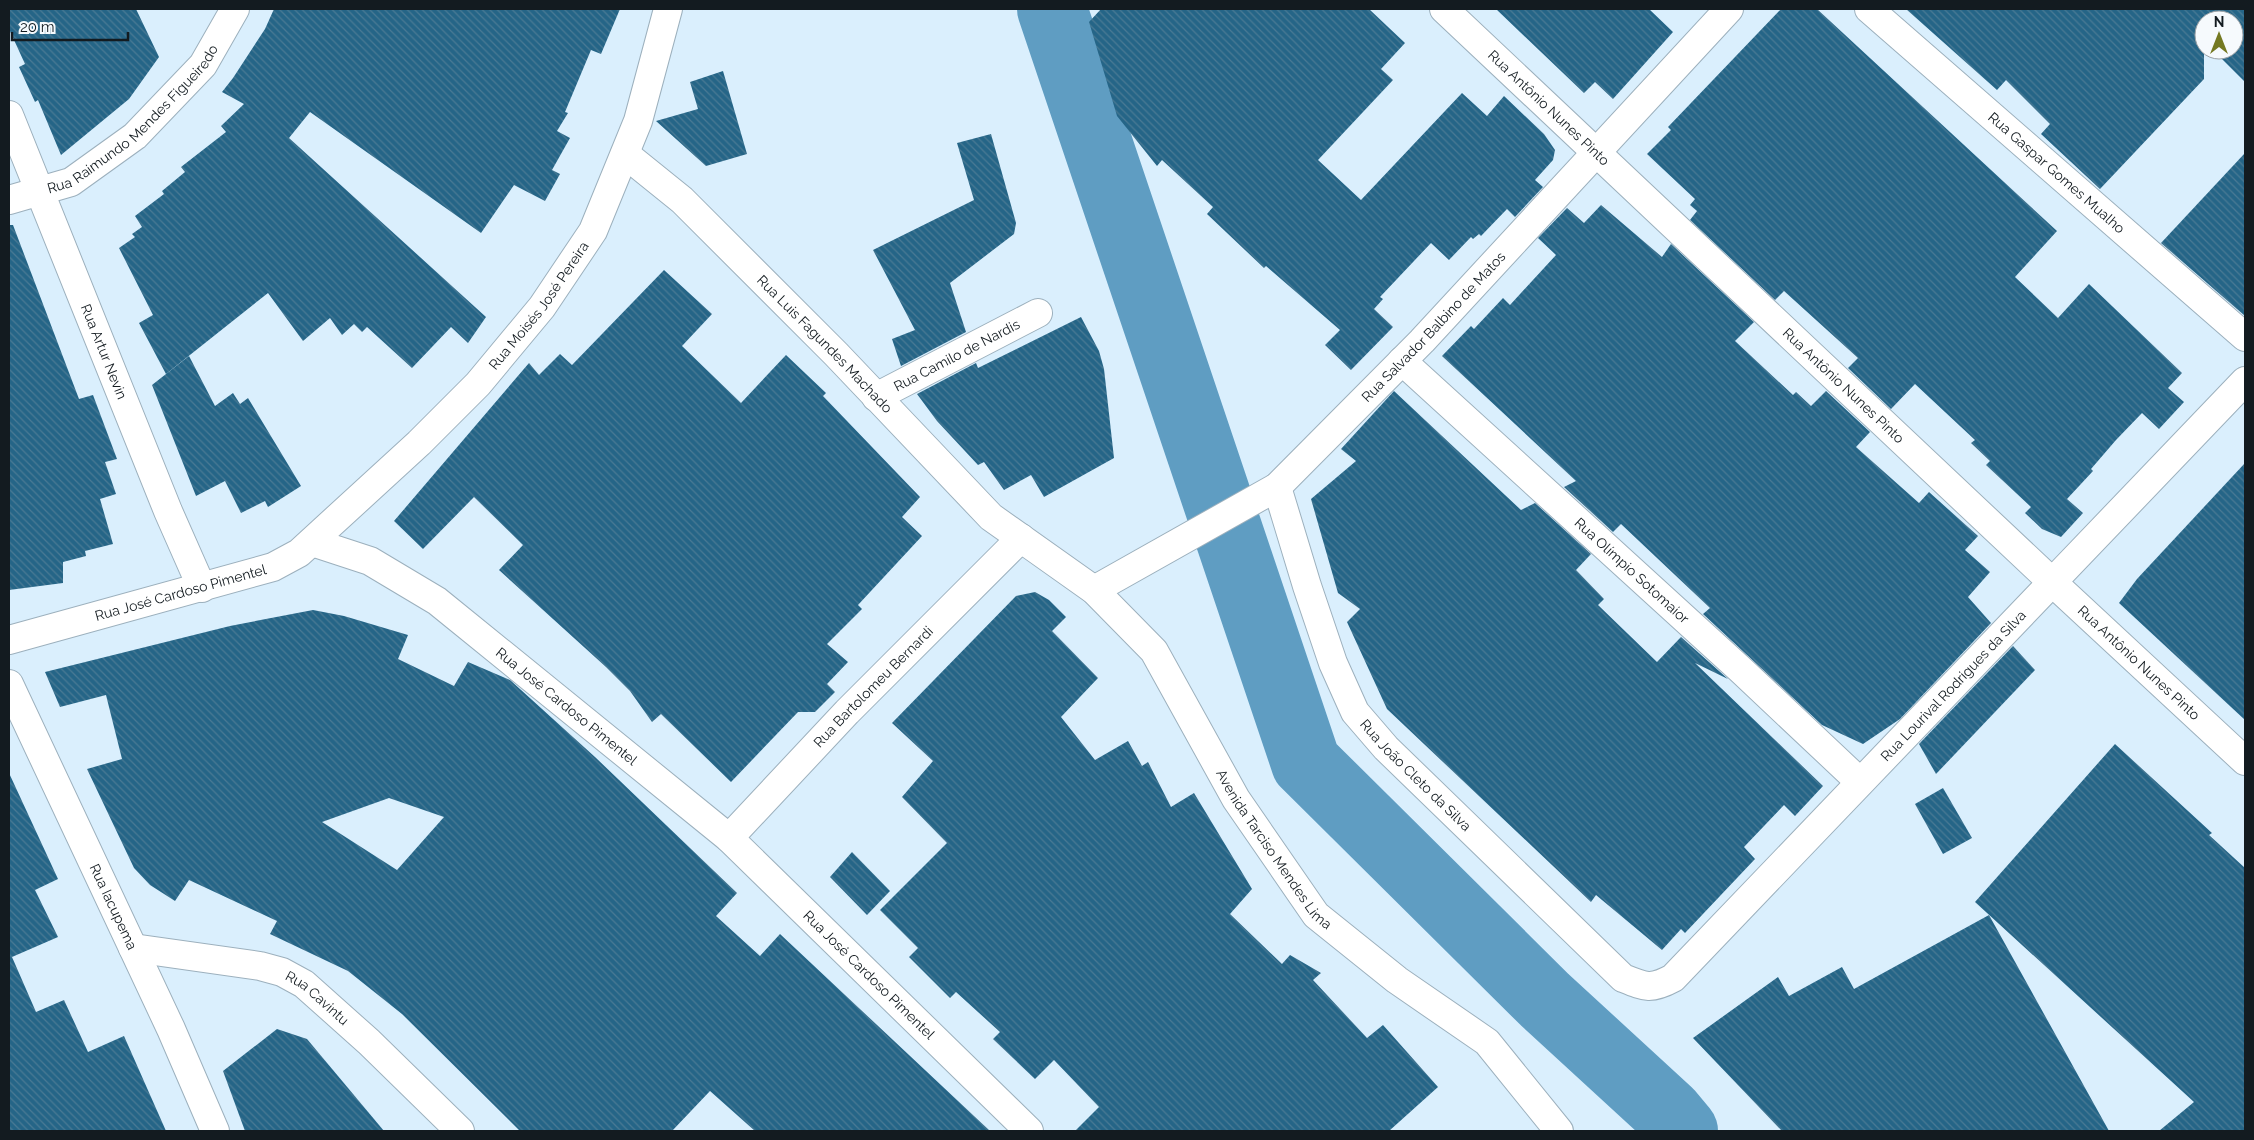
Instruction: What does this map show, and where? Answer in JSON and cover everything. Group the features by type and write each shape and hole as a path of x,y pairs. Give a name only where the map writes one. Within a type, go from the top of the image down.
{"street":[{"name":"Rua Raimundo Mendes Figueiredo","path":"9,200 71,182 135,136 203,65 235,9"},
{"name":"Rua Moisés José Pereira","path":"312,542 419,443 478,384 542,307 593,231 638,121 668,9"},
{"name":"Rua Antônio Nunes Pinto","path":"1444,9 2051,581 2245,761"},
{"name":"Rua Salvador Balbino de Matos","path":"1094,590 1277,487 1402,361 1729,9"},
{"name":"Rua Gaspar Gomes Mualho","path":"1868,9 2245,337"},
{"name":"Rua Artur Nevin","path":"9,115 168,511 202,588"},
{"name":"Rua Luis Fagundes Machado","path":"625,154 682,200 992,517 1021,538"},
{"name":"Rua Camilo de Nardis","path":"876,397 1038,312"},
{"name":"Rua Olímpio Sotomaior","path":"1402,361 1741,670 1860,782"},
{"name":"Rua Lourival Rodrigues da Silva","path":"1657,987 1672,978 2245,381"},
{"name":"Rua João Cleto da Silva","path":"1277,487 1307,586 1334,663 1355,712 1392,755 1623,978 1642,986 1657,987"},
{"name":"Avenida Tarciso Mendes Lima","path":"1021,538 1094,590 1154,651 1236,800 1316,915 1397,980 1487,1042 1559,1131"},
{"name":"Rua Bartolomeu Bernardi","path":"729,838 847,712 1021,538"},
{"name":"Rua José Cardoso Pimentel","path":"9,640 273,567 299,553 312,542 370,562 437,601 729,838 1029,1131"},
{"name":"Rua Iacupema","path":"9,684 171,1029 216,1131"},
{"name":"Rua Cavintu","path":"133,948 260,966 282,972 304,984 369,1042 460,1131"}],"building":[{"path":"9,9 136,9 159,57 129,99 61,155 38,100 35,102 19,67 25,64 9,29"},
{"path":"274,9 620,9 601,54 591,50 565,112 568,113 557,131 570,138 552,170 560,174 545,201 514,185 481,233 310,112 289,138 486,317 468,343 451,327 412,368 367,327 362,332 354,324 342,335 330,318 303,341 268,293 166,374 139,323 153,315 119,248 135,237 132,234 142,227 135,216 164,194 162,191 185,172 181,167 226,132 221,126 244,104 222,92 265,29"},
{"path":"1101,9 1369,9 1405,43 1381,69 1393,80 1318,160 1361,200 1462,93 1487,116 1504,96 1544,134 1555,150 1553,160 1535,180 1543,187 1515,217 1507,209 1481,236 1479,234 1473,239 1471,237 1449,260 1431,243 1380,297 1383,299 1374,309 1393,327 1351,370 1325,345 1340,330 1266,266 1264,268 1207,214 1213,207 1162,160 1157,166 1117,116 1089,22"},
{"path":"1496,9 1649,9 1673,32 1613,99 1595,82 1584,93"},
{"path":"1781,9 1817,9 2057,231 2015,277 2058,318 2089,284 2182,373 2168,388 2184,402 2159,429 2142,413 2116,440 2091,469 2093,471 2067,499 2083,513 2061,537 2042,529 2025,513 2031,507 1986,465 1990,461 1971,443 1975,440 1915,384 1891,409 1848,368 1858,358 1784,291 1775,300 1690,220 1697,211 1690,205 1695,199 1647,154 1671,130 1668,127"},
{"path":"1906,9 2245,9 2245,82 2223,60 2244,60 2244,10 2194,10 2194,60 2204,60 2204,79 2100,189 2041,134 2050,124 2006,80 1997,90"},
{"path":"723,71 747,154 706,166 656,121 698,109 690,82"},
{"path":"991,134 1016,223 1014,234 950,283 966,332 901,366 892,339 915,330 873,250 974,200 957,143"},
{"path":"2245,153 2245,316 2161,243"},
{"path":"1601,205 1662,257 1671,244 1754,322 1735,341 1793,395 1796,392 1811,406 1826,391 1870,432 1856,447 1919,503 1929,492 1978,536 1965,550 1990,572 1968,597 1991,623 1900,719 1863,744 1822,725 1703,614 1710,608 1621,524 1613,532 1564,487 1576,481 1442,356 1471,326 1474,329 1503,298 1510,305 1556,255 1538,238 1567,208 1584,223"},
{"path":"9,225 13,225 79,399 93,395 117,459 105,462 116,494 100,499 113,544 85,551 86,556 63,562 63,583 9,590"},
{"path":"664,270 712,314 682,346 741,403 786,355 826,393 823,396 920,497 902,517 922,536 858,605 862,609 827,644 848,662 827,684 835,692 815,712 798,712 731,782 661,714 652,722 630,691 606,667 499,570 523,545 474,497 423,549 394,521 529,363 539,375 560,354 572,365"},
{"path":"1081,317 1099,351 1104,369 1114,458 1044,497 1031,475 1004,490 984,462 978,465 937,421 917,394 976,363 978,368"},
{"path":"189,356 215,406 233,393 240,404 248,398 301,486 268,507 265,501 241,513 225,481 196,496 152,385"},
{"path":"1394,391 1521,510 1535,503 1591,554 1576,570 1604,599 1598,605 1657,662 1681,637 1728,679 1695,663 1823,786 1795,816 1784,805 1744,847 1755,859 1685,933 1681,929 1662,950 1596,895 1591,902 1387,709 1347,622 1360,609 1338,593 1311,499 1356,461 1341,449"},
{"path":"2245,463 2245,720 2119,603 2137,579"},
{"path":"1035,592 1049,600 1066,617 1052,631 1098,678 1061,717 1095,760 1128,741 1142,766 1148,762 1171,807 1194,793 1252,889 1230,914 1282,964 1290,955 1321,973 1313,980 1367,1038 1383,1025 1438,1087 1389,1131 1075,1131 1099,1107 1054,1060 1035,1079 993,1039 1000,1032 956,992 950,998 909,957 918,948 880,910 947,843 902,797 933,761 892,723 1016,596"},
{"path":"313,610 344,616 408,635 398,659 454,686 468,662 510,680 595,757 737,893 716,916 760,956 780,934 990,1131 755,1131 710,1091 672,1131 520,1131 402,1014 348,971 270,934 277,921 189,880 175,901 150,885 134,868 87,769 122,759 106,695 60,707 45,672 230,626","holes":["389,798 444,817 397,870 322,822"]},
{"path":"2013,646 2035,670 1936,774 1919,744"},
{"path":"2115,744 2212,833 2209,835 2245,868 2245,1131 2159,1131 2194,1102 1975,902"},
{"path":"9,773 58,879 35,890 58,937 12,957 36,1012 64,1000 88,1052 124,1036 166,1131 9,1131"},
{"path":"1943,788 1972,838 1943,854 1915,804"},
{"path":"852,852 890,891 867,915 830,877"},
{"path":"1989,915 2109,1131 1782,1131 1693,1038 1778,977 1789,996 1842,967 1854,989"},
{"path":"277,1029 307,1039 384,1131 245,1131 223,1071"}],"waterway":[{"path":"1052,9 1306,763 1545,1000 1668,1113 1683,1131"}]}
